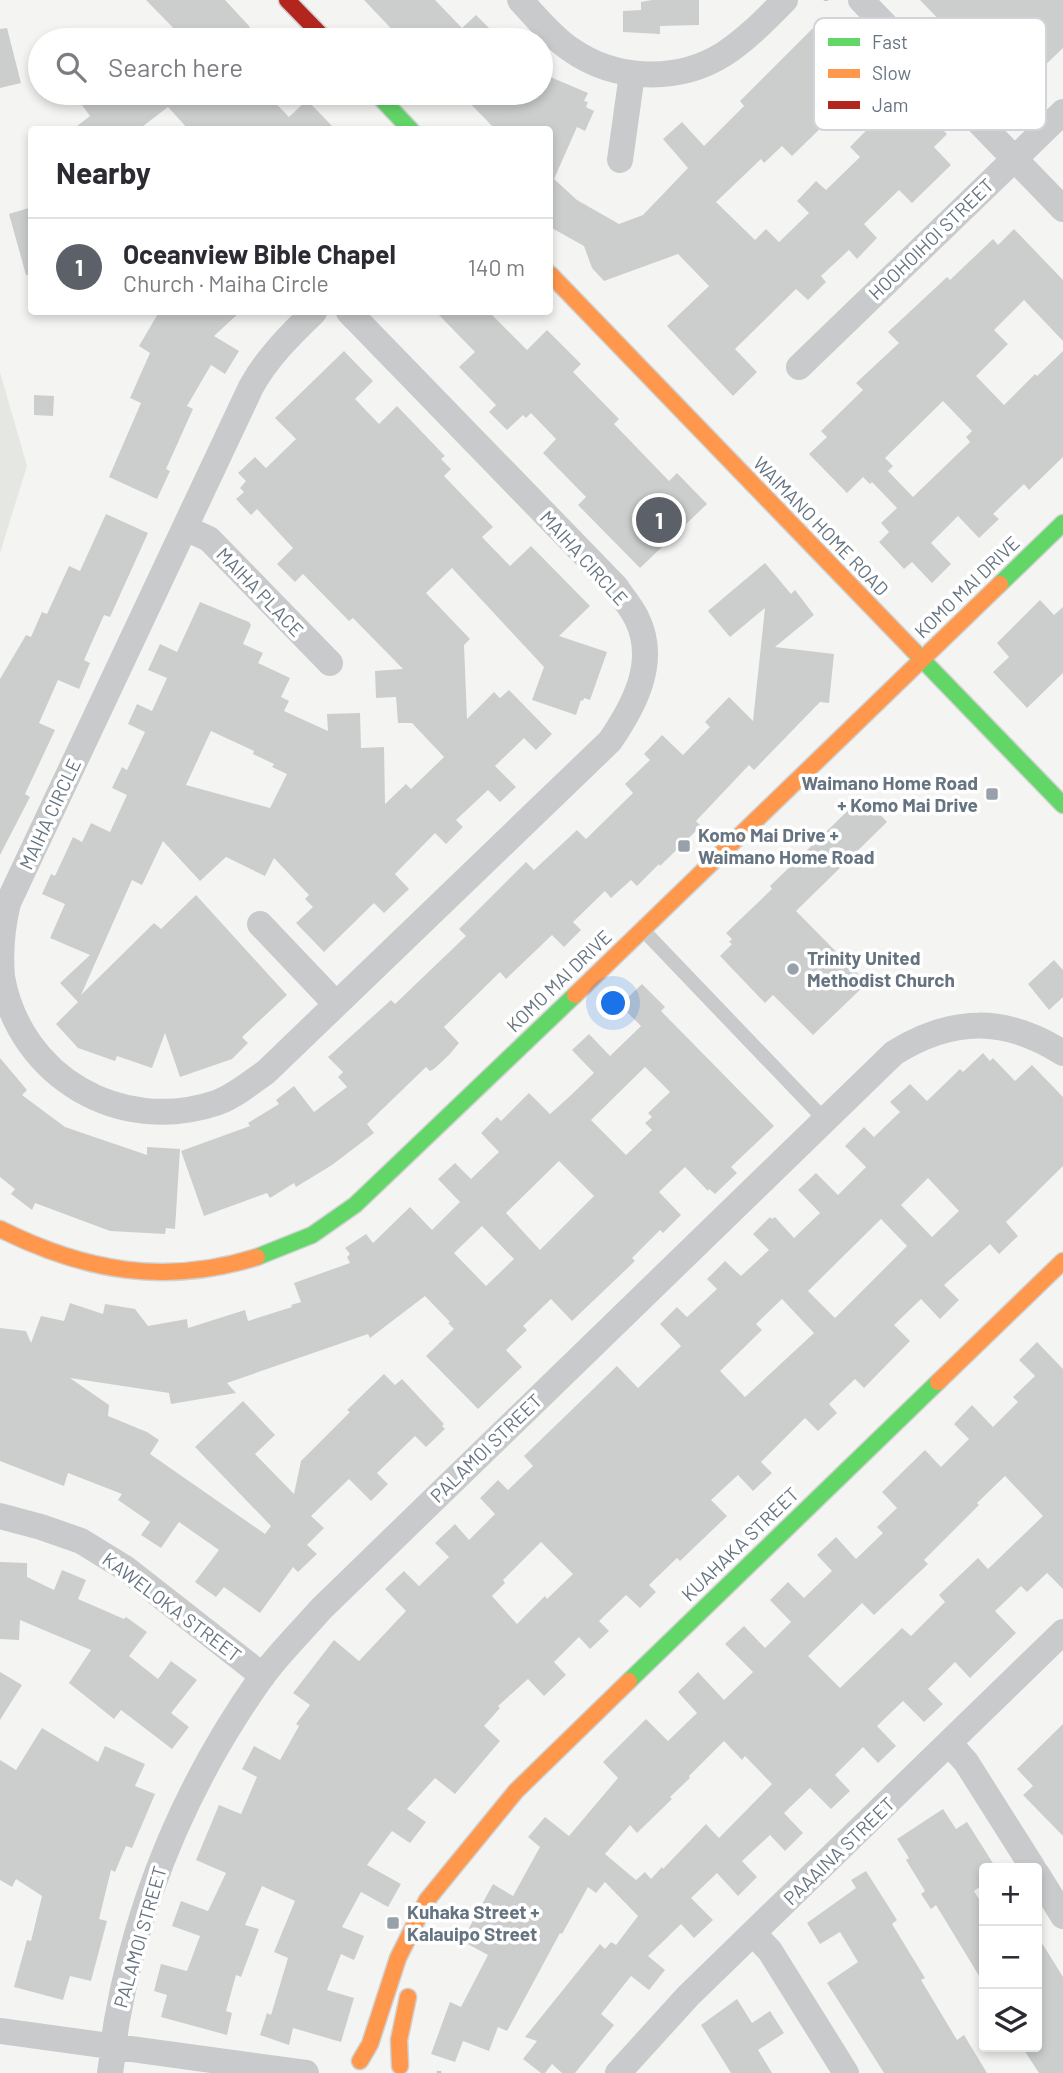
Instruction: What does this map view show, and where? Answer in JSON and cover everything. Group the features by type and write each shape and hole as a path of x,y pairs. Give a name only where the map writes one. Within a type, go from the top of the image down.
{"street":[{"path":"287,0 314,28"},
{"path":"520,0 549,28"},
{"path":"553,32 570,49 590,61 632,74 677,72 724,54 785,0"},
{"path":"861,0 878,18"},
{"path":"620,160 632,74"},
{"path":"387,105 407,126"},
{"name":"HOOHOIHOI STREET","path":"1046,128 1063,112"},
{"path":"986,130 1063,209"},
{"name":"HOOHOIHOI STREET","path":"799,367 1044,130"},
{"name":"WAIMANO HOME ROAD","path":"553,277 1063,805"},
{"name":"MAIHA CIRCLE","path":"311,315 261,369 8,903 2,927 2,976 23,1033 39,1056 57,1074 99,1100 142,1112 187,1110 218,1103 265,1072 610,741 632,709 641,683 645,661 644,638 637,618 616,587 352,315"},
{"name":"KOMO MAI DRIVE","path":"0,1229 50,1252 82,1262 146,1271 178,1271 232,1264 279,1249 342,1215 371,1191 1063,523"},
{"name":"MAIHA PLACE","path":"185,528 209,539 330,663"},
{"path":"260,924 336,1004"},
{"name":"PALAMOI STREET","path":"112,2060 127,1970 157,1871 191,1793 262,1676 321,1609 894,1053 914,1041 946,1028 972,1026 999,1027 1025,1033 1063,1053"},
{"name":"KUAHAKA STREET","path":"356,2067 370,2044 388,1985 427,1900 516,1791 1063,1261"},
{"name":"KAWELOKA STREET","path":"0,1517 41,1527 80,1541 125,1568 262,1676"},
{"name":"PAAAINA STREET","path":"618,2073 688,1996 1063,1632"},
{"path":"949,1743 967,1762 1030,1863"},
{"name":"KUAHAKA STREET","path":"448,1898 456,1867"},
{"path":"1042,1882 1063,1916"},
{"path":"754,1933 770,1951 846,2073"},
{"path":"402,2069 397,2049 399,2029 414,1979"},
{"path":"0,2031 112,2060 306,2073"},
{"path":"356,2067 370,2056 381,2055 392,2059 402,2069"}],"lane":[{"path":"642,929 824,1119"}],"shaded area":[{"path":"0,372 27,466 0,553"}],"building":[{"path":"146,0 225,0 250,27 249,28 173,28"},
{"path":"364,0 435,0 462,28 391,28"},
{"path":"699,0 699,25 660,26 660,34 623,32 623,11 641,10 641,2"},
{"path":"920,0 1063,0 1063,48 1046,64 1046,18 937,18"},
{"path":"476,15 489,28 462,28"},
{"path":"814,27 814,130 819,130 792,156 782,146 764,163 761,159 716,202 755,240 766,229 779,242 809,213 797,201 816,181 826,190 860,157 850,147 867,130 943,130 947,134 934,147 951,165 912,203 899,190 864,224 877,238 857,259 849,250 821,276 826,282 808,300 796,289 735,349 757,372 733,396 667,326 709,286 678,254 604,281 592,268 584,246 553,229 553,126 492,126 472,105 553,105 553,78 588,93 584,101 588,102 586,107 594,111 585,131 577,127 554,179 577,200 619,224 643,215 688,168 663,139 682,122 704,146 744,106 740,101"},
{"path":"7,28 21,83 0,88 0,29"},
{"path":"82,105 278,105 289,117 302,105 312,105 332,126 185,126 168,107 143,126 77,126 90,116"},
{"path":"28,208 28,275 26,275 9,214"},
{"path":"1014,229 1063,280 1063,341 1024,300 994,330 1008,344 976,376 1004,405 1063,351 1063,457 1029,490 1024,484 993,514 999,519 979,538 958,516 931,543 951,564 932,583 912,562 904,569 879,542 889,532 881,523 897,508 872,482 870,484 863,477 847,493 809,454 827,437 821,431 863,390 856,383 899,343 888,332 947,277 950,280 993,239 998,245","holes":["943,401 972,431 966,437 970,442 913,497 888,471 893,466 885,458"]},
{"path":"157,315 237,315 214,336 239,351 225,374 211,365 187,406 193,409 166,469 170,471 157,499 109,477 141,403 130,398 150,353 139,346"},
{"path":"439,315 492,315 527,350 547,330 581,364 573,372 619,419 614,424 669,481 677,473 707,504 640,568 578,505 586,497 543,453 556,439 531,413 526,418 523,415 507,430 489,412 496,405 459,367 475,352"},
{"path":"344,351 373,381 355,399 379,424 397,406 445,456 441,459 451,469 444,476 493,527 482,537 510,566 531,546 590,606 559,636 607,652 590,700 581,700 576,715 532,700 544,667 452,568 426,593 470,639 464,645 467,719 494,692 500,698 509,690 552,734 536,750 524,738 495,766 516,787 500,802 488,790 456,820 463,827 446,844 435,833 395,874 409,889 384,913 374,903 324,952 296,923 313,907 305,899 309,895 274,858 265,876 226,857 200,881 163,841 142,885 132,880 81,995 154,923 161,929 196,895 287,995 242,1037 248,1043 232,1059 180,1077 165,1033 152,1068 117,1056 115,1061 78,1048 56,1024 78,1002 60,983 90,955 50,938 65,904 42,894 51,874 55,876 73,837 82,842 91,823 110,832 127,795 112,788 122,767 127,770 145,732 128,724 137,704 152,711 167,678 148,670 160,644 177,652 200,602 249,622 251,625 243,644 263,653 258,663 290,678 281,697 289,701 284,711 328,731 327,714 360,713 361,748 384,747 385,804 406,784 411,789 444,757 412,723 398,723 396,697 376,698 375,671 403,669 353,618 349,621 303,574 295,582 277,564 293,548 257,509 251,515 236,499 244,492 240,488 246,481 238,473 255,457 266,468 296,439 275,418","holes":["211,731 254,751 253,754 287,774 270,808 186,785"]},
{"path":"34,395 54,396 53,416 34,415"},
{"path":"106,514 148,533 110,617 104,615 84,660 90,663 79,689 58,680 39,723 55,730 25,794 30,797 0,855 0,679 26,635 31,637 42,612 47,614 69,566 80,571"},
{"path":"765,563 791,594 795,590 814,615 775,647 834,654 829,703 820,702 754,770 749,765 696,821 701,826 637,886 631,880 611,898 605,891 573,922 581,930 564,947 552,935 506,979 500,972 444,1027 459,1043 434,1069 430,1071 426,1067 367,1124 374,1133 332,1165 296,1187 294,1183 270,1198 267,1193 204,1216 181,1151 250,1126 248,1123 279,1104 276,1100 294,1086 314,1112 347,1087 338,1077 343,1072 328,1057 391,1000 395,1004 466,936 459,929 526,862 534,870 577,830 586,839 633,793 625,784 650,760 644,754 662,735 683,755 710,727 705,722 729,697 753,721 765,608 730,637 708,611"},
{"path":"1040,600 1054,615 1063,607 1063,673 1027,708 993,672 1009,657 997,643"},
{"name":"Trinity United Methodist Church","path":"863,796 887,822 796,911 867,983 813,1035 773,995 765,1003 720,956 732,944 729,942 732,939 726,933 772,889 770,886"},
{"path":"1054,960 1063,970 1063,997 1049,1010 1028,984"},
{"path":"642,984 665,1007 661,1011 774,1126 731,1167 737,1173 715,1194 709,1189 708,1191 685,1167 659,1192 681,1215 663,1233 660,1230 632,1258 635,1261 572,1321 551,1299 523,1326 527,1330 506,1350 522,1367 478,1409 426,1356 454,1329 425,1296 370,1338 368,1334 227,1383 236,1393 171,1404 169,1393 70,1378 109,1405 108,1416 147,1432 159,1440 150,1454 265,1534 271,1526 195,1447 243,1401 275,1435 255,1454 294,1494 301,1461 384,1374 395,1385 402,1379 444,1424 442,1426 445,1429 426,1447 415,1436 377,1473 388,1484 371,1501 349,1479 311,1516 324,1528 307,1545 317,1554 298,1572 293,1567 260,1613 224,1587 216,1597 195,1582 219,1550 179,1522 161,1548 141,1535 150,1522 118,1500 122,1494 68,1473 64,1486 0,1461 0,1328 26,1331 31,1343 41,1316 64,1321 70,1303 103,1314 105,1304 135,1309 148,1326 187,1319 188,1328 245,1310 248,1321 292,1307 291,1305 301,1302 294,1283 350,1263 347,1257 350,1254 345,1248 366,1234 373,1243 410,1207 432,1230 460,1202 438,1179 455,1163 471,1179 499,1152 481,1133 497,1117 501,1121 529,1093 550,1114 594,1073 572,1050 589,1034 610,1056 641,1026 620,1005","holes":["645,1067 670,1092 648,1113 652,1117 645,1123 652,1130 626,1155 591,1120","559,1161 594,1196 540,1250 506,1213","482,1226 514,1259 486,1286 454,1253"]},
{"path":"983,1053 990,1061 993,1058 1015,1081 1032,1065 1063,1097 1063,1166 1006,1222 1018,1236 999,1254 990,1244 944,1285 959,1300 940,1319 921,1299 894,1325 910,1341 864,1388 855,1379 829,1404 837,1413 818,1431 805,1418 761,1462 772,1473 753,1491 738,1475 711,1500 727,1516 680,1561 677,1558 649,1585 656,1592 640,1608 626,1595 599,1621 609,1631 590,1649 579,1637 554,1662 566,1675 544,1696 528,1679 498,1706 500,1708 484,1726 500,1741 455,1794 435,1778 407,1809 426,1822 410,1843 392,1831 367,1865 401,1884 388,1907 361,1892 342,1927 364,1936 354,1960 341,1954 327,1990 354,1998 341,2042 293,2028 289,2045 260,2035 267,2013 271,2015 288,1958 274,1952 295,1901 262,1886 245,1925 259,1929 241,1977 236,1975 226,2011 232,2013 227,2035 161,2017 167,1995 154,1991 161,1964 187,1971 200,1936 172,1926 181,1901 208,1911 226,1873 196,1860 219,1805 241,1814 257,1777 242,1769 254,1746 280,1760 299,1726 296,1724 310,1705 293,1693 334,1640 359,1661 406,1611 385,1589 404,1571 419,1586 449,1557 435,1543 455,1524 469,1540 495,1514 480,1498 498,1480 508,1490 533,1466 524,1456 617,1366 638,1388 681,1346 660,1324 677,1307 687,1317 717,1289 707,1279 725,1261 741,1276 769,1250 753,1234 770,1217 775,1217 794,1238 820,1213 798,1190 816,1173 838,1195 866,1167 845,1146 864,1127 874,1137 900,1112 890,1102 910,1084 927,1101 960,1069 963,1072","holes":["928,1178 959,1211 932,1237 901,1205","881,1219 907,1246 835,1318 808,1291","782,1299 814,1333 745,1397 720,1371 762,1330 756,1324","541,1542 573,1574 547,1599 545,1596 517,1624 492,1596 505,1583 503,1580"]},
{"path":"0,1058 27,1090 22,1095 65,1127 147,1155 147,1147 180,1149 175,1229 166,1228 165,1234 110,1231 35,1203 32,1210 11,1194 15,1189 0,1177"},
{"path":"1037,1342 1063,1369 1063,1589 1047,1573 1027,1592 1021,1586 995,1611 1016,1633 970,1678 955,1662 928,1689 943,1704 924,1722 903,1701 877,1726 896,1746 878,1763 863,1747 835,1775 850,1791 831,1809 810,1788 784,1813 803,1833 785,1851 770,1835 742,1861 757,1877 738,1896 717,1873 691,1898 713,1920 694,1938 681,1924 648,1956 665,1970 649,1990 631,1976 601,2014 614,2025 575,2073 562,2073 552,2064 545,2073 541,2073 523,2059 537,2041 525,2037 600,1944 605,1949 611,1942 616,1945 638,1916 605,1882 596,1893 588,1887 507,2031 498,2027 489,2051 463,2041 455,2062 431,2054 450,2002 461,2007 488,1955 462,1941 493,1884 513,1896 540,1847 528,1837 545,1817 569,1836 618,1778 603,1762 646,1719 668,1741 697,1713 678,1692 698,1672 724,1700 753,1672 725,1644 744,1626 765,1648 791,1622 770,1600 788,1582 804,1598 832,1571 817,1555 836,1537 856,1559 883,1533 877,1527 897,1508 882,1492 925,1450 941,1467 969,1439 954,1424 972,1405 993,1427 1018,1402 1013,1397 1035,1376 1019,1360","holes":["1005,1476 1043,1516 988,1569 978,1558 939,1595 945,1602 911,1636 902,1628 840,1688 808,1656 862,1603 874,1615 928,1564 924,1560","724,1741 742,1760 745,1756 772,1784 719,1838 706,1824 651,1879 645,1872 636,1880 605,1854 630,1825 637,1833"]},
{"path":"0,1562 27,1563 27,1577 54,1590 62,1570 86,1580 78,1599 124,1619 126,1617 147,1632 129,1656 158,1679 171,1661 197,1680 171,1713 189,1727 172,1749 121,1710 114,1719 69,1683 91,1650 20,1620 19,1640 0,1639"},
{"path":"0,1672 22,1685 0,1720"},
{"path":"1063,1724 1063,1836 1023,1795 1033,1786 1017,1769"},
{"path":"42,1728 98,1762 105,1746 145,1764 135,1786 155,1794 132,1848 126,1846 115,1872 111,1870 99,1919 107,1921 91,1981 70,1976 63,2000 14,1987 27,1940 31,1941 42,1896 16,1879 12,1887 0,1880 0,1760 16,1770"},
{"path":"943,1809 956,1829 967,1822 993,1863 979,1863 979,1888 974,1891 979,1899 979,1976 936,1905 931,1909 921,1894 925,1891 897,1839"},
{"path":"866,1871 897,1920 892,1924 925,1978 921,1980 957,2040 964,2035 987,2073 884,2073 827,1983 858,1962 840,1932 820,1944 807,1923 856,1888 851,1880"},
{"path":"1042,1943 1063,1977 1063,2073 1039,2073 1025,2052 1042,2052"},
{"path":"737,1999 752,2023 770,2011 784,2033 758,2050 772,2073 731,2073 701,2025"}],"traffic: fast":[{"path":"387,105 407,126"},
{"path":"1000,584 1063,523"},
{"path":"913,650 1063,805"},
{"path":"257,1257 312,1235 355,1205 575,995"},
{"path":"629,1681 938,1382"}],"traffic: slow":[{"path":"553,277 913,650"},
{"path":"575,995 1000,584"},
{"path":"0,1229 63,1255 126,1270 190,1271 257,1257"},
{"path":"938,1382 1063,1261"},
{"path":"360,2061 370,2044 398,1958 427,1900 516,1791 629,1681"},
{"path":"400,2066 399,2040 408,1997"}],"traffic: jam":[{"path":"287,0 314,28"}],"place":[{"name":"Oceanview Bible Chapel","path":"659,520"},
{"name":"Waimano Home Road + Komo Mai Drive","path":"992,794"},
{"name":"Komo Mai Drive + Waimano Home Road","path":"684,846"},
{"name":"Trinity United Methodist Church","path":"793,969"},
{"name":"Kuhaka Street + Kalauipo Street","path":"393,1923"}]}
